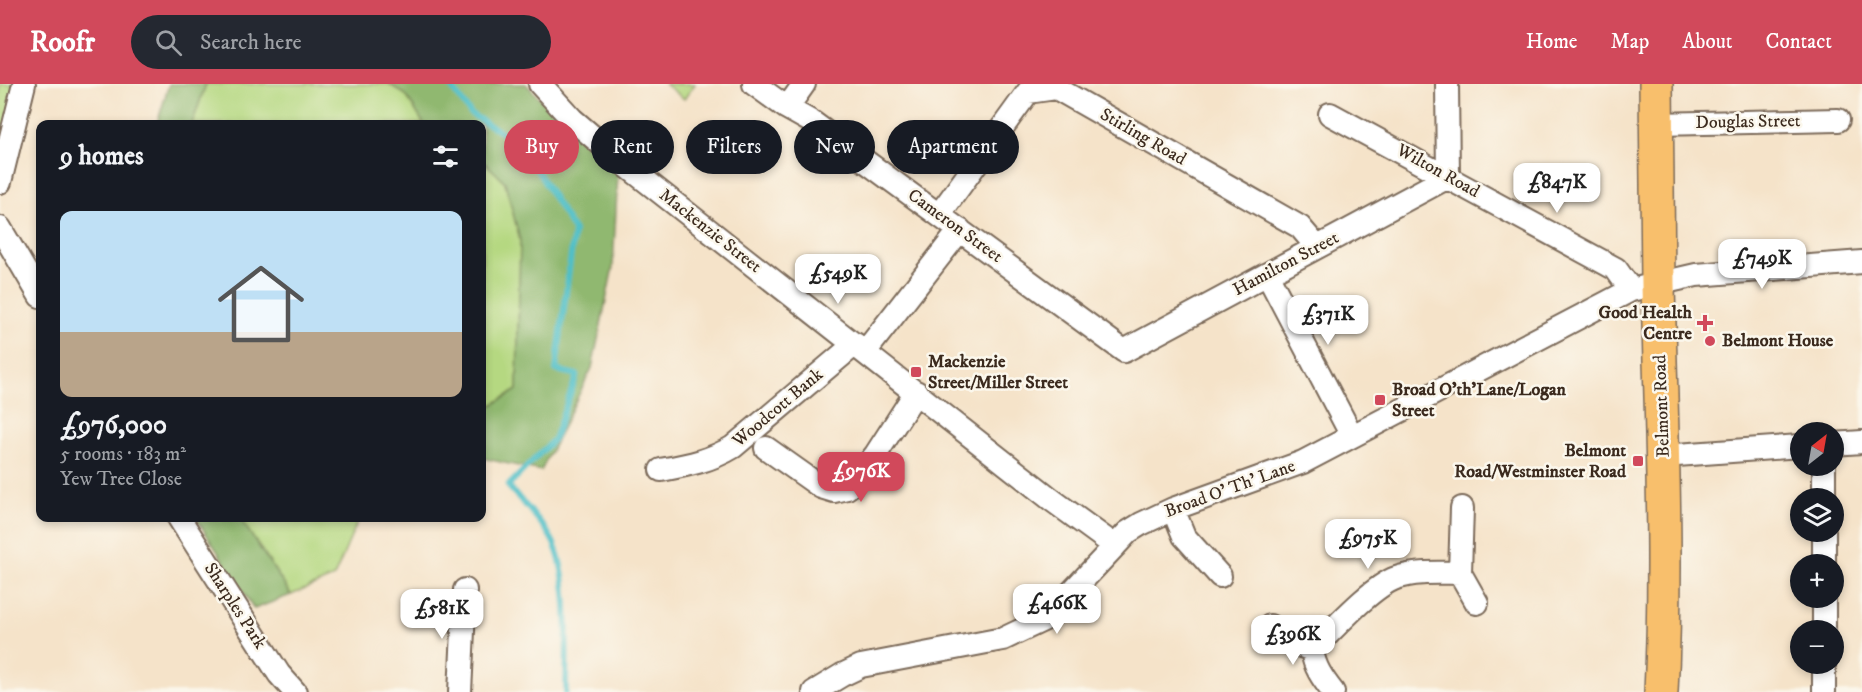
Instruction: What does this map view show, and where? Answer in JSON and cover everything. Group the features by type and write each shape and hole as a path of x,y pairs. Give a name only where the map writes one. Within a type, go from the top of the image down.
{"main road":[{"name":"Belmont Road","path":"1656,84 1657,124 1645,287 1663,456 1665,630 1661,692"}],"street":[{"path":"0,182 24,84"},
{"name":"Mackenzie Street","path":"540,84 572,119 627,166 1052,500 1114,546"},
{"name":"Cameron Street","path":"754,84 787,108 812,122 1124,351"},
{"path":"787,108 804,84"},
{"path":"1447,84 1449,177"},
{"name":"Stirling Road","path":"939,215 1029,92 1056,88 1300,227 1317,247"},
{"name":"Wilton Road","path":"1330,114 1449,177 1645,287"},
{"name":"Douglas Street","path":"1657,124 1839,120"},
{"name":"Hamilton Street","path":"1124,351 1449,177"},
{"path":"0,228 36,289"},
{"name":"Woodcott Bank","path":"657,470 699,463 733,447 860,348 960,230"},
{"name":"Broad O' Th' Lane","path":"814,692 861,666 1003,639 1043,620 1089,576 1128,532 1141,524 1173,509 1288,468 1645,287 1696,275 1862,262"},
{"path":"1268,274 1352,436"},
{"path":"766,448 821,487 834,491 841,490 853,483 876,454 916,392"},
{"path":"1844,443 1862,442"},
{"path":"1663,456 1790,447"},
{"path":"1462,508 1460,573 1477,603"},
{"path":"1173,509 1184,536 1220,576"},
{"name":"Sharples Park","path":"181,522 279,674 295,692"},
{"path":"1312,650 1377,588 1396,578 1420,574 1460,573"},
{"path":"460,692 465,590"},
{"path":"1270,626 1285,640 1312,650"},
{"path":"1312,650 1313,662 1321,677 1334,692"},
{"path":"1824,674 1824,692"}],"green space":[{"path":"0,84 24,84 0,182"},
{"path":"169,84 206,84 193,120 158,120"},
{"path":"206,84 389,84 406,95 422,120 193,120"},
{"path":"389,84 526,84 560,120 504,120 504,174 579,174 579,138 591,148 591,174 618,174 613,267 592,368 541,471 486,459 486,409 517,390 520,240 505,182 486,164 486,120 422,120 406,95"},
{"path":"665,84 695,84 684,99"},
{"path":"486,164 505,182 520,240 517,390 486,409"},
{"path":"199,522 243,522 291,595 254,609"},
{"path":"243,522 357,522 334,577 291,595"}],"waterway":[{"path":"449,84 471,114 481,120"},
{"path":"486,123 521,144 574,231 556,370 577,375 554,439 508,486 541,523 557,551 565,590 566,692"}],"place":[{"name":"Good Health Centre","path":"1705,323"},
{"name":"Belmont House","path":"1710,341"},
{"name":"Mackenzie Street/Miller Street","path":"916,372"},
{"name":"Broad O'th'Lane/Logan Street","path":"1380,400"},
{"name":"Belmont Road/Westminster Road","path":"1638,461"}]}
